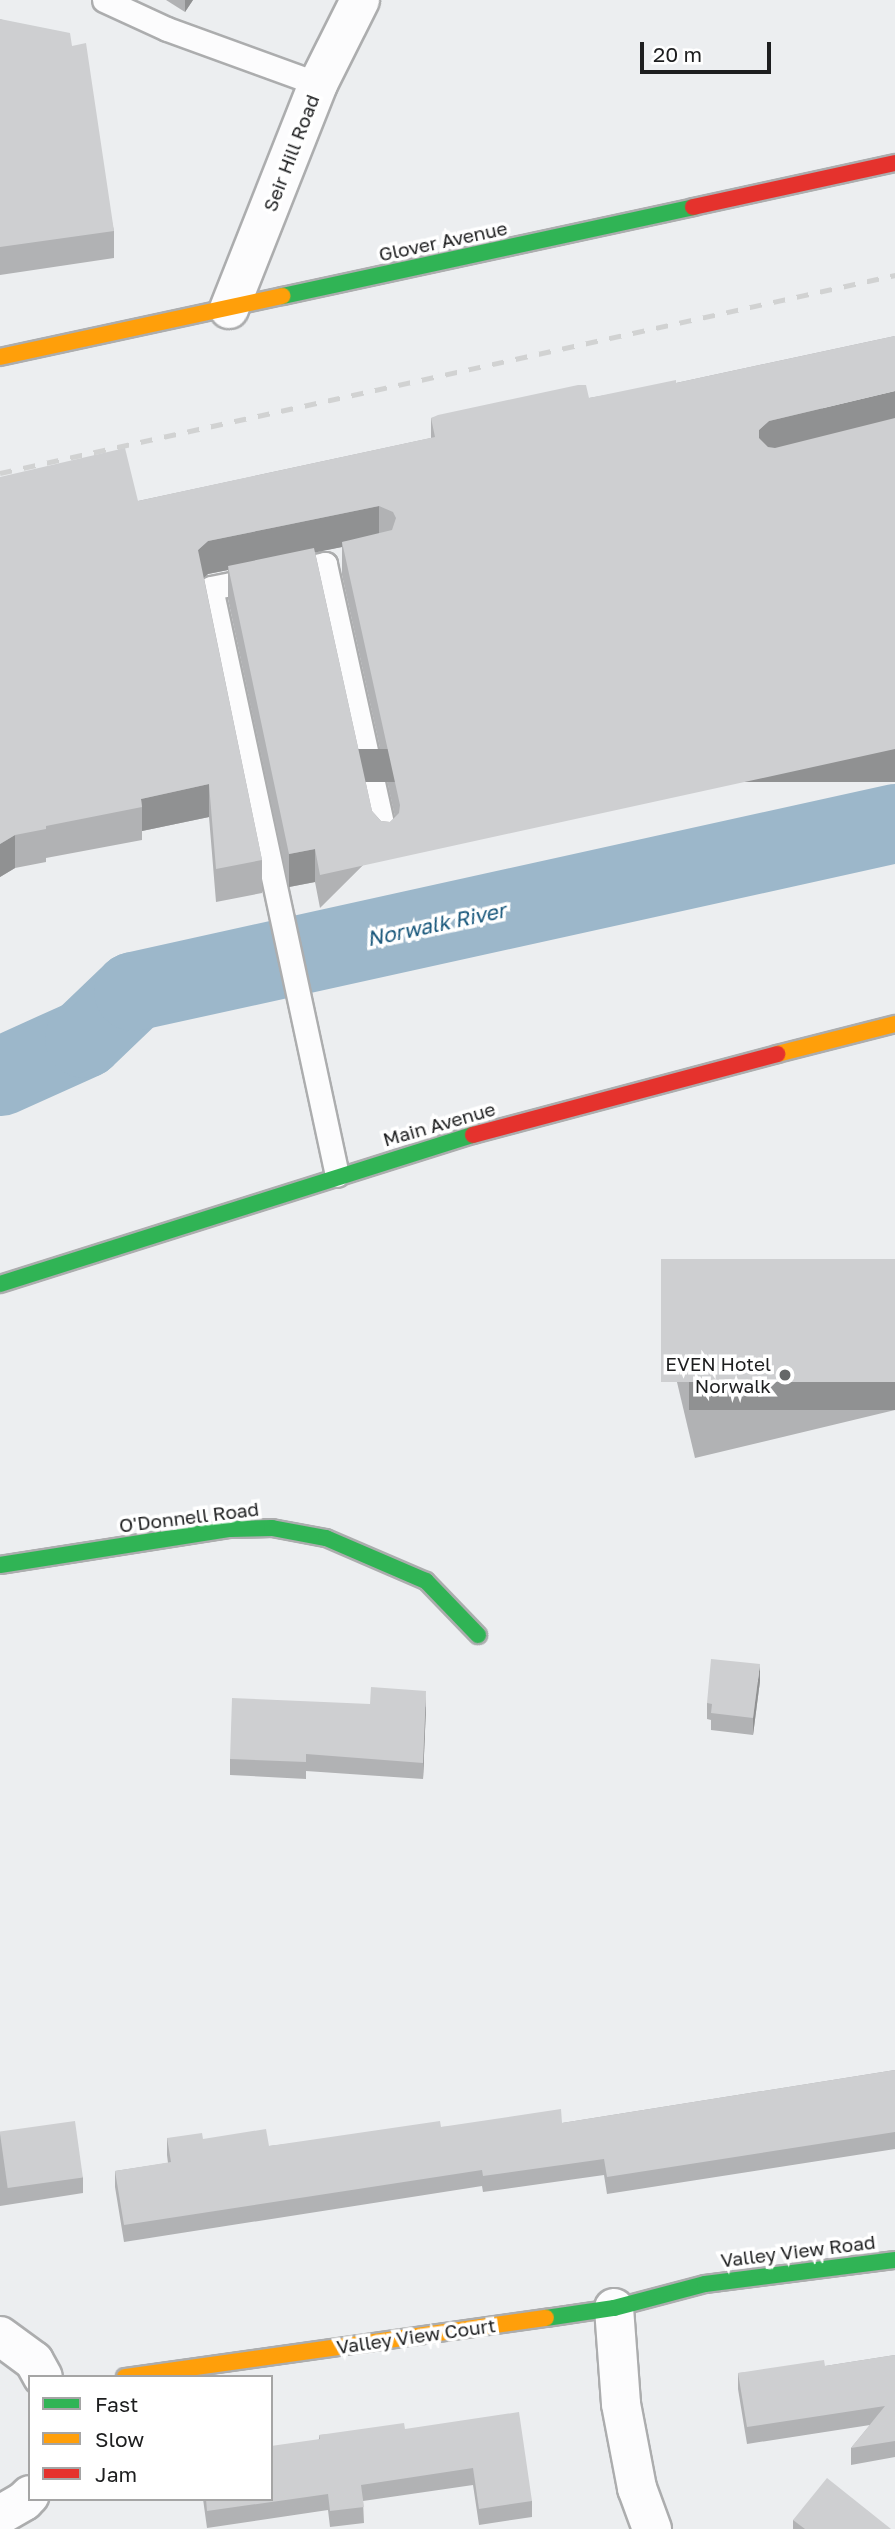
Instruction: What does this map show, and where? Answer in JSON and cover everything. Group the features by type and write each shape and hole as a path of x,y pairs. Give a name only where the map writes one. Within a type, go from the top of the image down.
{"street":[{"name":"Seir Hill Road","path":"229,309 317,84 360,0"},
{"name":"Glover Avenue","path":"0,357 895,163"},
{"name":"Main Avenue","path":"0,1284 337,1175 645,1087 895,1024"},
{"name":"O'Donnell Road","path":"0,1565 230,1529 272,1528 326,1538 426,1581 478,1635"},
{"name":"Valley View Road","path":"705,2284 895,2260"},
{"name":"Valley View Court","path":"139,2375 614,2308 705,2284"},
{"path":"614,2308 621,2404 637,2488 652,2529"},
{"path":"0,2336 34,2361 42,2375"},
{"path":"0,2515 28,2496"}],"lane":[{"path":"104,0 167,29 317,84"},
{"path":"337,1175 211,588 348,560"},
{"path":"325,564 386,841"}],"building":[{"path":"0,19 70,33 72,46 86,43 114,231 0,247"},
{"path":"895,336 895,391 769,421 759,430 759,438 768,447 775,448 895,418 895,749 320,875 315,849 289,854 228,566 314,548 372,811 381,821 390,822 399,813 400,805 342,542 392,530 396,518 393,512 379,506 208,541 198,550 262,860 216,869 209,784 141,799 142,807 46,826 46,829 15,835 0,844 0,477 125,448 138,501 435,437 431,418 438,415 578,385 586,385 589,398 676,380 676,383"},
{"path":"661,1259 895,1259 895,1382 661,1382"},
{"path":"711,1659 760,1664 753,1718 711,1713 712,1704 707,1703"},
{"path":"371,1687 426,1691 423,1763 306,1754 306,1762 230,1759 232,1698 370,1704"},
{"path":"895,2070 895,2132 607,2177 604,2159 483,2176 482,2170 124,2225 115,2171 171,2162 167,2138 202,2133 203,2139 266,2129 269,2146 440,2121 441,2127 561,2109 562,2123"},
{"path":"75,2121 83,2177 8,2188 0,2132"},
{"path":"895,2355 895,2441 851,2448 885,2406 747,2427 738,2373 824,2360 825,2366"},
{"path":"519,2412 532,2501 479,2509 473,2468 361,2485 364,2507 330,2511 328,2494 207,2511 206,2501 273,2501 273,2446 320,2439 319,2435 404,2423 405,2429"},
{"path":"827,2478 891,2529 805,2529 793,2520"}],"waterway":[{"name":"Norwalk River","path":"0,1076 84,1038 133,991 895,823"}],"railway":[{"path":"0,473 895,275"}],"traffic: fast":[{"path":"283,296 693,207"},
{"path":"0,1284 473,1135"},
{"path":"0,1565 230,1529 272,1528 326,1538 426,1581 478,1635"},
{"path":"546,2318 614,2308 705,2284 895,2260"}],"traffic: slow":[{"path":"0,357 283,296"},
{"path":"777,1054 895,1024"},
{"path":"139,2375 546,2318"}],"traffic: jam":[{"path":"693,207 895,163"},
{"path":"473,1135 777,1054"}],"place":[{"name":"EVEN Hotel Norwalk","path":"785,1375"}]}
